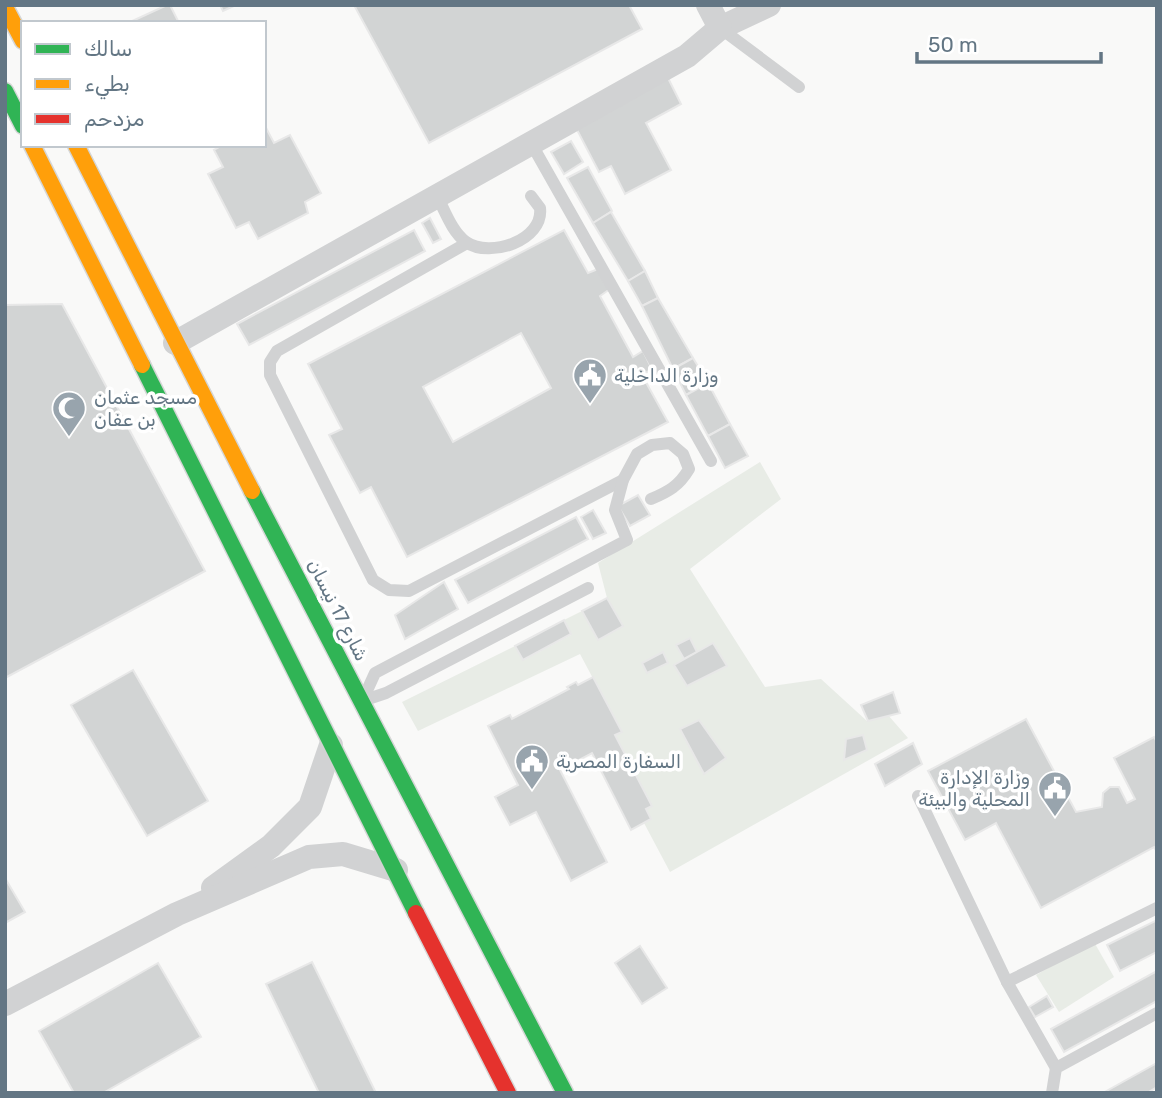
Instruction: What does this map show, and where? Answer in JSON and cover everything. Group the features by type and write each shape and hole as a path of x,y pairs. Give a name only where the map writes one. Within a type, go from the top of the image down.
{"main road":[{"path":"22,5 30,21"},
{"path":"5,7 21,37"},
{"path":"8,98 21,122"},
{"path":"33,147 508,1093"},
{"name":"شارع 17 نيسان","path":"77,147 175,343 565,1093"}],"street":[{"path":"708,5 720,28"},
{"path":"175,343 687,56 720,28 769,5"},
{"path":"177,914 271,846 310,807 331,745"},
{"path":"5,1004 177,914 309,857 343,854 396,870"}],"lane":[{"path":"720,28 799,87"},
{"path":"531,143 710,461"},
{"path":"437,196 456,232 467,243 496,249 509,246 534,230 541,216 537,201 531,196"},
{"path":"467,243 277,351 270,362 271,375 373,580 389,590 408,591 623,480"},
{"path":"362,701 375,673 627,540 615,510 623,480 637,454 652,445 670,443 683,454 689,469 681,483 651,499"},
{"path":"362,701 386,693 587,588"},
{"path":"330,641 353,657"},
{"path":"364,665 375,673"},
{"path":"918,796 1007,982 1056,1068 1052,1093"},
{"path":"1007,982 1157,908"},
{"path":"1056,1068 1157,1013"}],"shaded area":[{"path":"760,462 781,499 690,569 765,687 821,679 867,721 888,715 908,738 670,872 644,823 651,819 646,809 652,806 615,735 621,731 580,654 418,731 402,702 515,646 524,660 571,635 564,620 582,611 598,639 623,626 607,598 598,563"},
{"path":"1094,942 1114,977 1059,1012 1036,975"}],"building":[{"path":"170,5 178,21 132,21"},
{"path":"220,5 236,5 223,11"},
{"path":"354,5 629,5 642,29 429,143"},
{"path":"667,76 681,104 646,123 671,170 625,194 611,166 599,172 574,124"},
{"path":"266,128 274,143 290,135 321,193 305,202 308,213 258,239 249,222 236,228 208,174 223,167 214,150 219,147 266,147"},
{"path":"571,141 583,162 564,174 551,152"},
{"path":"588,167 612,211 593,223 567,178"},
{"path":"611,212 645,271 628,281 593,223"},
{"path":"430,218 441,239 433,243 422,223"},
{"path":"414,230 425,251 249,345 237,324"},
{"name":"وزارة الداخلية","path":"564,230 588,273 598,269 610,289 600,296 633,357 643,351 652,369 642,375 668,422 407,557 371,487 360,493 329,435 342,429 308,364","holes":["521,333 551,388 453,442 423,387"]},
{"path":"645,271 658,298 642,306 628,281"},
{"path":"658,298 693,358 673,369 642,306"},
{"name":"مسجد عثمان بن عفان","path":"62,304 205,571 5,678 5,305"},
{"path":"693,358 708,383 686,395 673,369"},
{"path":"708,383 730,424 708,436 686,395"},
{"path":"730,424 748,456 725,468 708,436"},
{"path":"638,495 650,515 630,526 618,506"},
{"path":"593,510 606,533 593,539 581,517"},
{"path":"576,517 588,539 468,603 455,580"},
{"path":"444,582 458,609 405,639 395,615"},
{"path":"607,598 623,626 598,640 582,611"},
{"path":"564,620 571,634 523,660 515,646"},
{"path":"690,638 697,652 684,659 676,645"},
{"path":"713,643 727,666 687,686 674,665"},
{"path":"663,652 668,663 647,673 642,663"},
{"path":"133,670 208,801 147,836 71,705"},
{"path":"593,677 622,732 615,735 652,806 646,809 651,819 631,830 592,753 560,770 607,862 571,881 536,812 510,825 495,797 518,785 488,726 510,715 512,719 569,689 567,687 576,682 578,685"},
{"path":"893,692 900,713 868,721 861,705"},
{"name":"وزارة الإدارة المحلية والبيئة","path":"1026,719 1076,812 1102,807 1103,793 1110,787 1119,787 1127,803 1135,799 1114,758 1154,737 1157,742 1157,852 1154,847 1041,908 996,823 965,840 928,771"},
{"path":"699,720 726,758 704,774 680,729"},
{"path":"863,735 867,750 844,760 846,739"},
{"path":"913,743 922,764 885,786 875,764"},
{"path":"5,878 25,912 5,923"},
{"path":"1157,920 1157,952 1120,971 1107,945"},
{"path":"640,946 667,988 642,1004 615,963"},
{"path":"312,962 376,1093 319,1093 266,984"},
{"path":"158,963 201,1037 103,1093 74,1093 39,1031"},
{"path":"1157,971 1157,1001 1064,1052 1051,1029"},
{"path":"1047,996 1053,1007 1035,1017 1029,1007"},
{"path":"1157,1063 1157,1087 1147,1093 1103,1093"}],"traffic: fast":[{"path":"5,91 21,122"},
{"path":"142,365 416,913"},
{"path":"252,491 565,1093"}],"traffic: slow":[{"path":"5,7 21,37"},
{"path":"33,147 142,365"},
{"path":"77,147 252,491"}],"traffic: jam":[{"path":"416,913 508,1093"}],"place":[{"name":"وزارة الداخلية","path":"590,405"},
{"name":"مسجد عثمان بن عفان","path":"69,438"},
{"name":"السفارة المصرية","path":"532,791"},
{"name":"وزارة الإدارة المحلية والبيئة","path":"1055,818"}]}
